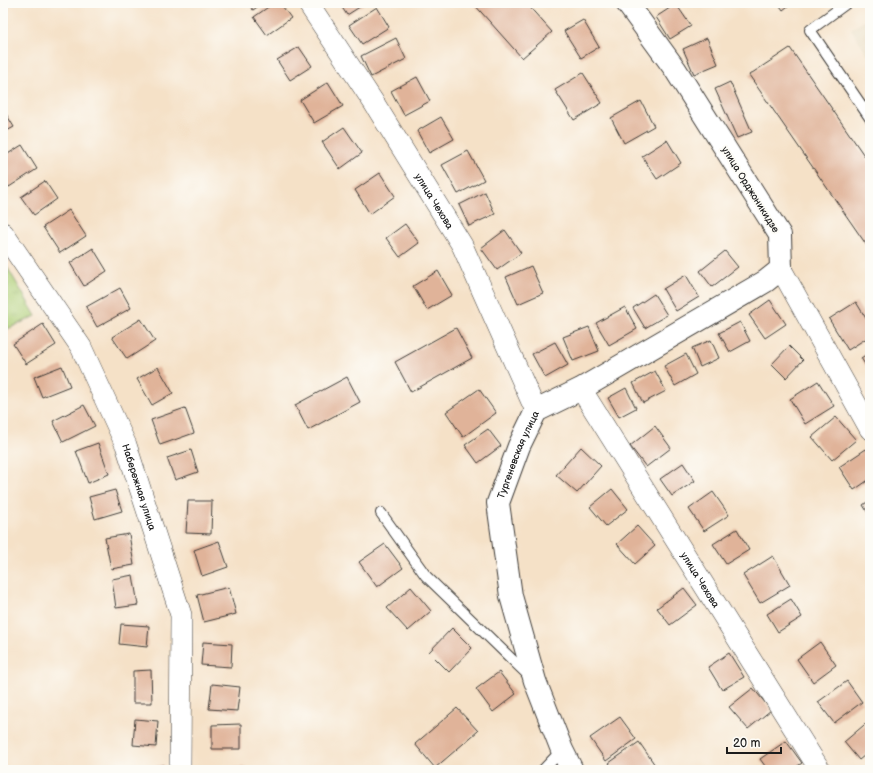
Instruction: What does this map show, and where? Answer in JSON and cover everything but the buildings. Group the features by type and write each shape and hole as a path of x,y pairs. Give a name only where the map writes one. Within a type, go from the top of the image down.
{"street":[{"name":"улица Чехова","path":"308,3 462,245 536,411"},
{"name":"улица Орджоникидзе","path":"627,3 675,69 780,235 781,269 870,429"},
{"name":"Набережная улица","path":"3,233 81,346 126,445 181,615 180,770"},
{"name":"Тургеневская улица","path":"572,770 562,750 535,681 511,596 498,503 519,446 536,411 581,390 766,281 781,269"},
{"name":"улица Чехова","path":"581,390 820,770"}],"lane":[{"path":"847,3 810,30 870,118"},
{"path":"381,513 426,576 535,681"},
{"path":"543,770 562,750"}],"shaded area":[{"path":"870,17 870,58 851,29"}],"green space":[{"path":"3,260 36,316 3,331"}]}
